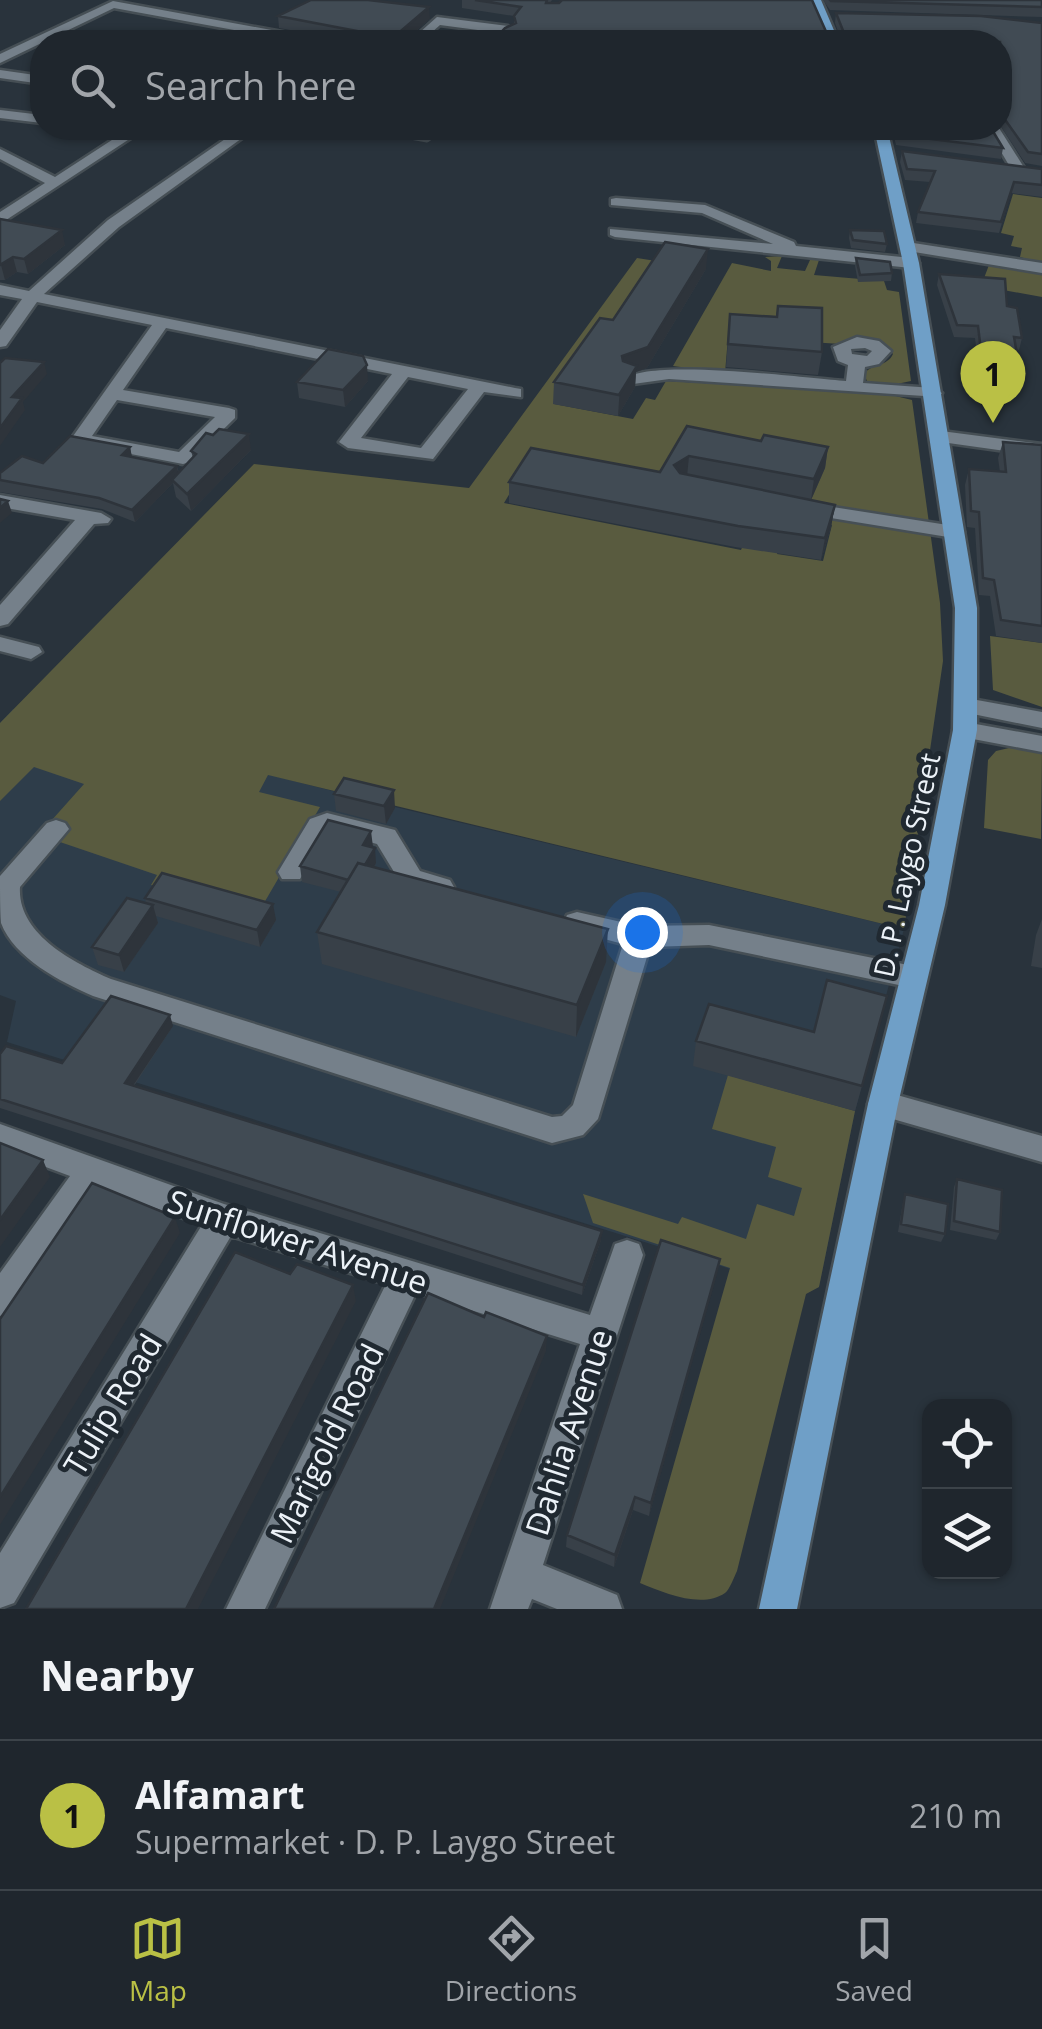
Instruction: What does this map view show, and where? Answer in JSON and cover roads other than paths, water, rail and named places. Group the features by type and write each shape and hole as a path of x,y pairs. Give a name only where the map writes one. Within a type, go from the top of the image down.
{"main road":[{"path":"816,0 827,30"},
{"name":"D. P. Laygo Street","path":"778,1609 883,1104 932,905 965,718 966,608 891,144"}],"street":[{"path":"65,30 114,4 259,30"},
{"path":"198,17 210,8"},
{"path":"820,17 837,18"},
{"path":"428,30 438,21 508,30"},
{"path":"0,39 30,41"},
{"path":"0,59 30,47"},
{"path":"0,74 30,78"},
{"path":"0,114 30,118"},
{"path":"0,221 121,140"},
{"path":"0,342 30,298 58,267 232,140"},
{"path":"991,165 1024,170 1002,140"},
{"path":"0,153 54,182"},
{"path":"616,202 706,210 812,254"},
{"path":"0,221 18,227"},
{"path":"615,232 812,254 909,255 1042,268"},
{"path":"72,237 91,240"},
{"path":"0,290 515,393"},
{"path":"115,394 229,414 184,458 80,439 161,324"},
{"path":"854,387 856,363"},
{"path":"403,372 348,442 426,455 479,386"},
{"path":"632,378 670,374 934,393"},
{"path":"941,436 1042,450"},
{"path":"0,501 98,519 0,620"},
{"path":"774,503 954,532"},
{"path":"0,644 31,652"},
{"path":"965,718 1042,720"},
{"path":"965,718 1042,744"},
{"path":"291,872 319,824 327,822 386,837 411,878 474,895"},
{"path":"56,829 6,888 0,902 6,921 34,954 103,988 552,1130 578,1124 587,1110 639,938"},
{"path":"548,914 639,938 709,935 913,977"},
{"path":"883,1104 1042,1149"},
{"name":"Sunflower Avenue","path":"0,1137 224,1219 598,1334"},
{"path":"0,1300 91,1172"},
{"name":"Tulip Road","path":"0,1589 224,1219"},
{"name":"Dahlia Avenue","path":"515,1592 627,1255"},
{"name":"Marigold Road","path":"245,1609 407,1277"},
{"path":"515,1592 603,1609"}],"place":[{"name":"Alfamart","path":"993,423"}]}
